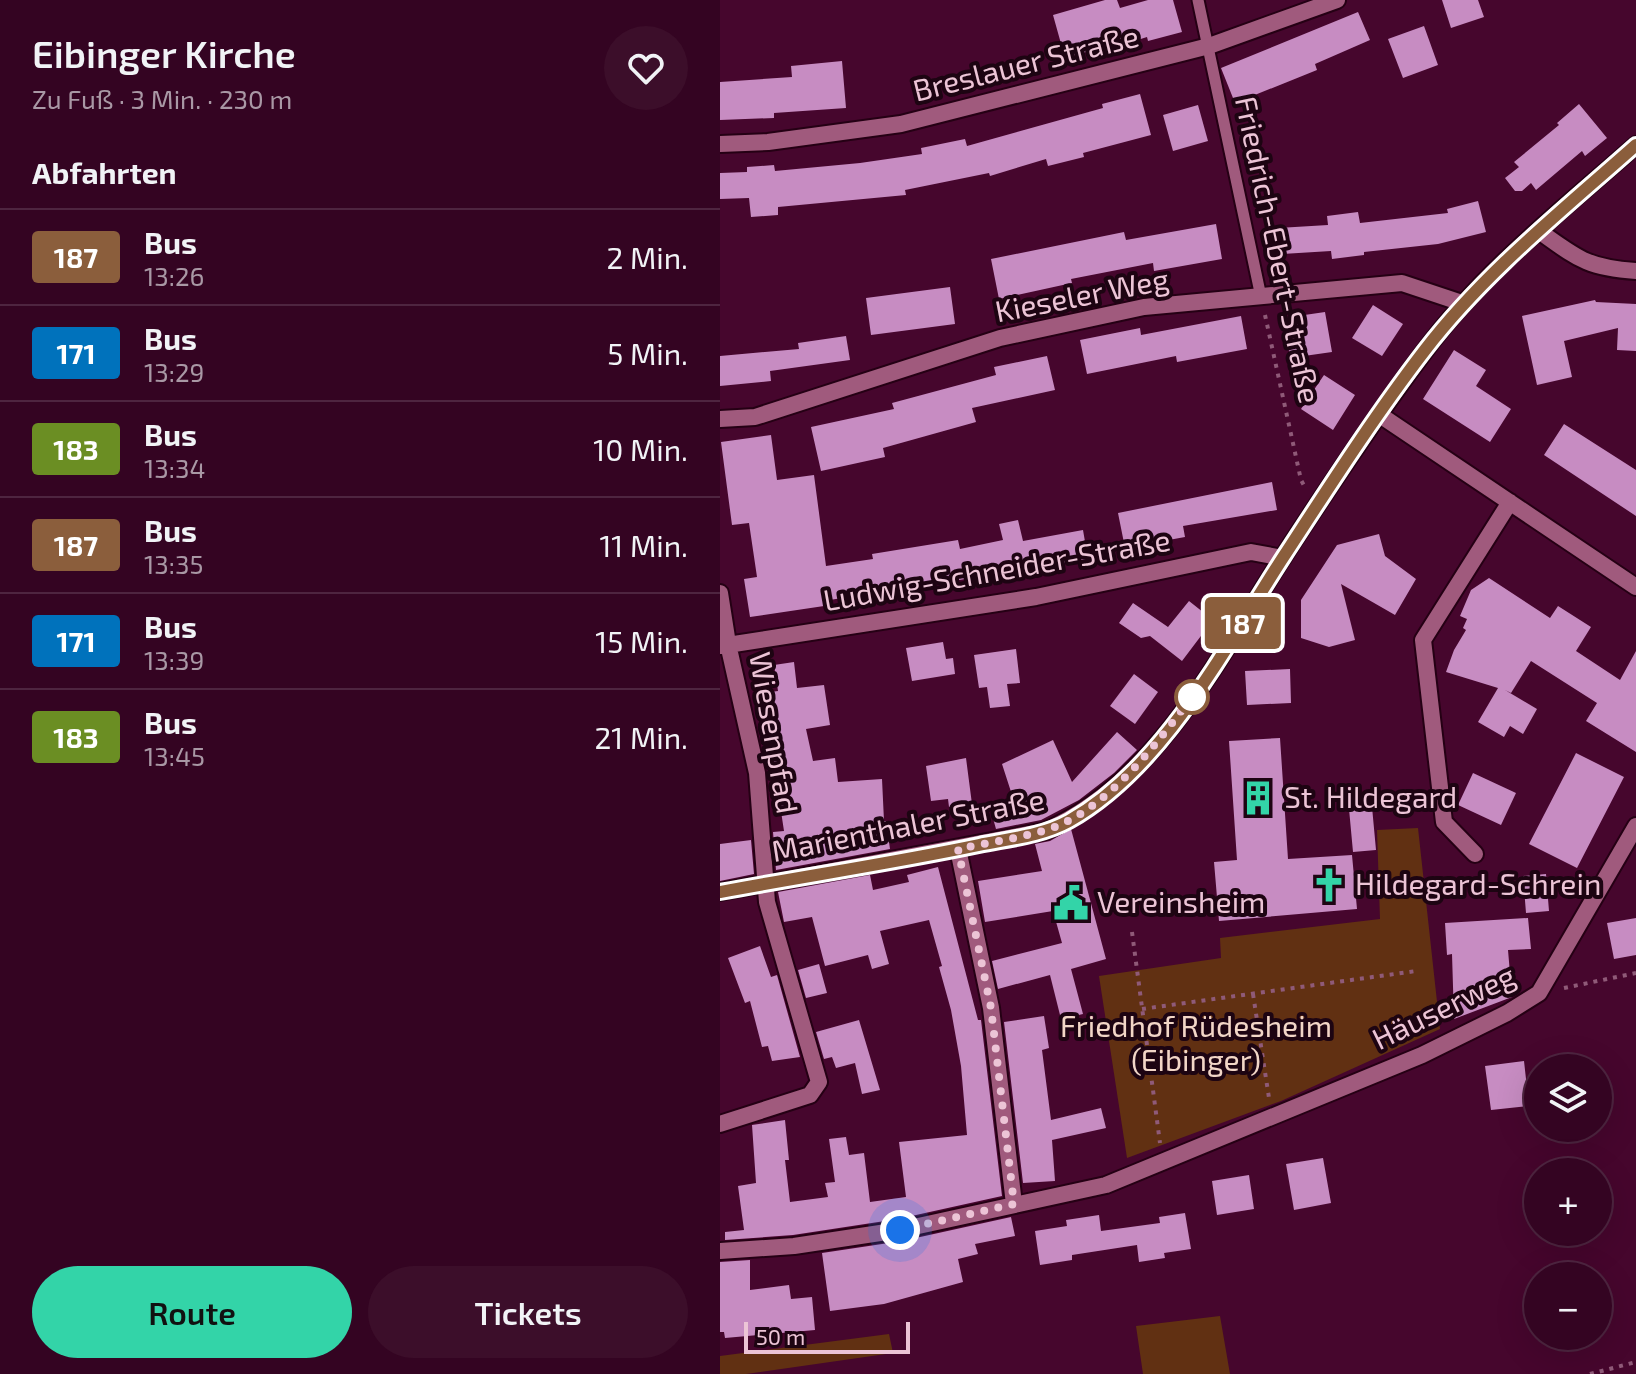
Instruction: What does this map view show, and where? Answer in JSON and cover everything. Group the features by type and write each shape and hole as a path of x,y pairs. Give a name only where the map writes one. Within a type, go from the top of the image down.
{"street":[{"name":"Breslauer Straße","path":"720,144 794,139 901,124 1209,46 1337,0"},
{"name":"Marienthaler Straße","path":"720,892 1045,831 1088,807 1126,777 1170,728 1230,644 1317,507 1423,352 1462,303 1636,145"},
{"path":"1539,231 1581,261 1603,268 1636,271"},
{"name":"Kieseler Weg","path":"720,419 755,417 1000,338 1144,307 1402,283 1462,303"},
{"path":"1380,415 1636,587"},
{"path":"1475,854 1444,822 1423,640 1510,502"},
{"name":"Ludwig-Schneider-Straße","path":"724,645 1036,597 1251,552 1283,558"},
{"name":"Wiesenpfad","path":"720,593 724,645 757,773 767,902 819,1082 810,1095 720,1124"},
{"name":"Häuserweg","path":"720,1251 794,1246 900,1230 1106,1185 1422,1055 1507,1013 1539,993 1636,826"},
{"path":"958,849 991,1008 1014,1204"}],"lane":[{"name":"Friedrich-Ebert-Straße","path":"1198,0 1261,297"}],"path":[{"name":"Friedrich-Ebert-Straße","path":"1261,297 1301,480 1317,507"},
{"path":"1132,932 1163,1161"},
{"path":"1142,1009 1416,971"},
{"path":"1539,993 1636,973"},
{"path":"1253,994 1272,1116"},
{"path":"1590,1374 1636,1362"}],"green space":[{"name":"Friedhof Rüdesheim (Eibinger)","path":"1418,828 1440,1029 1281,1101 1127,1158 1099,976 1221,958 1220,938 1380,919 1377,830"},
{"path":"1220,1316 1230,1374 1143,1374 1136,1326"},
{"path":"889,1334 893,1353 746,1374 720,1374 720,1356"}],"building":[{"path":"1105,0 1117,0 1120,8 1148,0 1173,0 1182,32 1148,41 1147,37 1103,51 1101,48 1065,58 1053,15"},
{"path":"1442,0 1478,0 1484,17 1451,28"},
{"path":"1358,12 1370,40 1315,64 1317,70 1235,103 1221,68"},
{"path":"1424,26 1438,65 1403,78 1388,39"},
{"path":"842,61 846,108 774,113 774,118 720,120 720,82 792,77 791,66"},
{"path":"1140,94 1151,135 1048,166 1046,159 990,176 989,173 905,190 906,195 778,207 778,215 751,217 749,198 720,199 720,173 747,172 747,167 774,165 775,171 860,163 922,154 921,148 965,139 967,146 1103,108 1102,104"},
{"path":"1579,104 1607,138 1585,156 1582,151 1536,190 1531,183 1522,191 1515,191 1505,178 1519,167 1514,162"},
{"path":"1198,105 1208,141 1173,151 1163,115"},
{"path":"1478,201 1486,232 1438,244 1364,252 1364,255 1332,259 1331,251 1264,255 1263,229 1328,225 1327,216 1358,212 1360,223 1448,213 1447,209"},
{"path":"1216,224 1222,259 1154,271 1153,263 1071,279 1072,283 999,299 991,259 1124,232 1126,240"},
{"path":"950,287 955,324 871,335 866,298"},
{"path":"1595,300 1636,304 1636,351 1617,350 1618,328 1564,341 1572,377 1537,385 1522,316"},
{"path":"1373,305 1403,324 1382,356 1352,338"},
{"path":"1325,312 1332,352 1290,358 1284,318"},
{"path":"1241,316 1247,349 1177,362 1176,356 1087,374 1080,340 1140,328 1141,335"},
{"path":"846,336 850,360 770,371 771,381 720,386 720,356 799,349 798,343"},
{"path":"1454,350 1486,370 1476,386 1511,409 1490,442 1423,399"},
{"path":"1047,356 1055,390 972,408 976,422 883,448 885,457 821,471 811,427 894,409 892,403 996,375 994,367"},
{"path":"1324,375 1355,395 1333,430 1301,409"},
{"path":"1564,424 1636,470 1636,516 1544,455"},
{"path":"771,435 777,480 814,475 826,566 873,559 872,554 958,540 960,549 1003,540 999,524 1018,520 1023,541 1083,530 1088,559 1002,572 1003,576 973,582 972,578 823,601 824,606 750,617 744,579 757,577 749,523 732,525 721,442"},
{"path":"1272,482 1277,510 1183,526 1185,537 1125,548 1118,513"},
{"path":"1379,534 1385,556 1416,579 1395,615 1341,584 1355,640 1329,647 1301,638 1301,600 1337,545"},
{"path":"1489,578 1550,618 1558,606 1591,627 1576,651 1620,680 1636,651 1636,752 1586,721 1597,703 1531,661 1511,693 1505,690 1537,709 1523,734 1510,726 1504,737 1478,722 1498,688 1446,672 1466,630 1463,628 1467,619 1460,616 1471,590"},
{"path":"1189,601 1213,620 1182,661 1150,636 1141,638 1119,623 1133,603 1168,627"},
{"path":"943,642 946,659 953,658 955,674 912,681 906,648"},
{"path":"1016,649 1020,683 1007,684 1010,706 990,708 987,687 979,688 974,655"},
{"path":"794,662 797,688 824,685 830,725 806,729 813,761 835,758 838,782 882,779 884,821 890,849 776,870 773,832 784,831 763,693 778,691 774,665"},
{"path":"1290,669 1291,703 1247,705 1245,671"},
{"path":"1134,674 1158,692 1135,724 1110,706"},
{"path":"1117,732 1137,750 1114,773 1079,800 1041,820 996,829 989,804 1013,798 1002,764 1053,740 1072,782"},
{"name":"St. Hildegard","path":"1280,738 1288,859 1352,855 1357,909 1219,921 1214,862 1237,860 1229,741"},
{"path":"1576,753 1624,777 1577,868 1529,844"},
{"path":"966,758 972,804 949,807 948,799 931,801 926,766"},
{"path":"1473,773 1516,793 1501,825 1458,805"},
{"path":"1371,796 1376,850 1353,852 1348,798"},
{"path":"1071,829 1106,959 1071,969 1083,1014 1061,1019 1050,975 998,989 992,961 1062,943 1053,911 985,922 978,881 1042,871 1035,844 1050,841"},
{"path":"751,840 754,874 720,881 720,844"},
{"path":"938,867 978,1020 981,1020 1002,1196 898,1219 793,1235 725,1240 725,1232 744,1230 738,1186 756,1183 752,1125 785,1120 789,1160 785,1160 790,1202 828,1197 825,1183 835,1182 829,1139 846,1137 849,1155 864,1153 870,1202 906,1197 899,1142 967,1135 961,1066 939,967 942,966 929,920 880,931 889,964 872,969 868,955 825,966 812,917 784,922 778,892 870,875 873,890 909,882 907,875"},
{"path":"1546,874 1549,911 1526,913 1523,876"},
{"path":"1528,918 1531,949 1508,950 1512,997 1454,1019 1452,954 1447,955 1445,923"},
{"path":"1636,918 1636,955 1614,959 1607,923"},
{"path":"760,946 771,977 777,975 800,1057 772,1061 768,1046 762,1047 750,1001 745,1003 728,958"},
{"path":"819,964 827,993 806,998 798,970"},
{"path":"1044,1016 1049,1048 1042,1050 1051,1120 1101,1108 1106,1128 1052,1140 1055,1181 1023,1183 1004,1022"},
{"path":"859,1020 880,1090 862,1094 855,1063 836,1068 832,1057 824,1059 816,1032"},
{"path":"1524,1061 1524,1107 1491,1110 1485,1066"},
{"path":"1323,1158 1331,1203 1294,1210 1286,1164"},
{"path":"1249,1175 1254,1209 1217,1215 1212,1181"},
{"path":"1185,1213 1191,1249 1164,1253 1165,1258 1139,1262 1137,1245 1072,1255 1072,1260 1040,1265 1035,1231 1067,1226 1066,1220 1099,1215 1101,1231 1160,1223 1159,1217"},
{"path":"1011,1217 1015,1236 975,1244 978,1254 958,1259 963,1282 884,1304 830,1311 822,1253 902,1241"},
{"path":"750,1260 750,1290 789,1285 791,1299 812,1297 815,1330 725,1338 724,1332 720,1332 720,1262"}],"bus line":[{"name":"187","path":"720,892 1045,831 1069,821 1126,777 1170,728 1230,644 1317,507 1423,352 1462,303 1636,145"}],"place":[{"name":"St. Hildegard","path":"1258,798"},
{"name":"Hildegard-Schrein","path":"1329,885"},
{"name":"Vereinsheim","path":"1071,903"}],"route":[{"path":"900,1230 1014,1204 991,1008 958,849 1045,831 1069,821 1126,777 1170,728 1192,697"}]}
